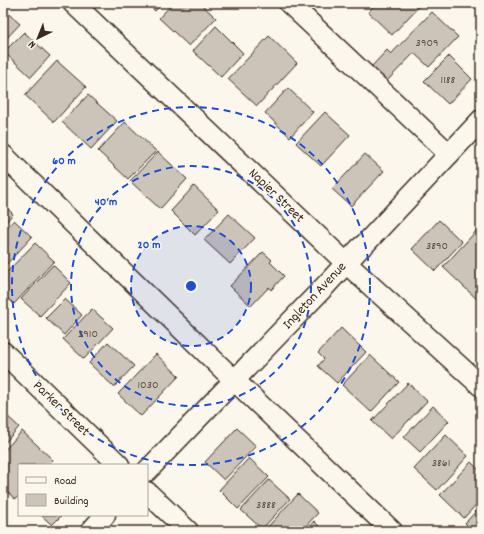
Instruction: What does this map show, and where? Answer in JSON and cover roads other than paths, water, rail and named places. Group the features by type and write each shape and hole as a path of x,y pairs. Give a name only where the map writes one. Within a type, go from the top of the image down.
{"street":[{"name":"Napier Street","path":"74,3 346,263 481,386"},
{"path":"290,3 449,154"},
{"name":"Ingleton Avenue","path":"148,470 327,284 481,120"},
{"path":"3,155 234,380 392,531"},
{"name":"Parker Street","path":"3,352 118,464"},
{"path":"148,493 188,531"},
{"path":"91,531 104,516"}]}
